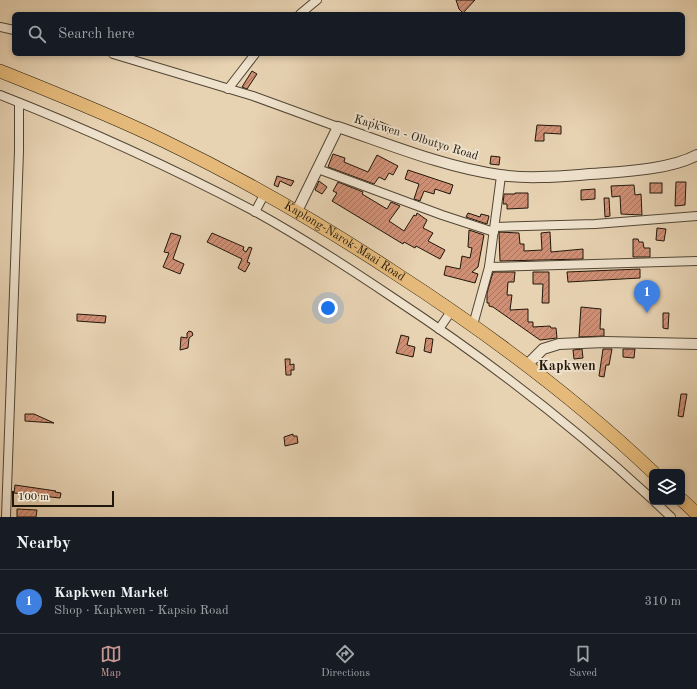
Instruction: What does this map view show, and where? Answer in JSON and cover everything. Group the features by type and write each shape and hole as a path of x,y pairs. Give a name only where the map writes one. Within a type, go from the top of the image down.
{"highway":[{"name":"Kaplong-Narok-Maai Road","path":"0,71 69,98 164,140 297,211 452,310 528,365 649,469"},
{"path":"685,503 697,514"}],"street":[{"path":"302,12 317,0"},
{"path":"0,27 12,30"},
{"path":"120,56 228,89 338,127"},
{"path":"228,89 253,56"},
{"path":"0,95 97,135 188,178 255,212 343,264 440,329 509,379 578,434 649,496"},
{"path":"6,517 19,151 19,103"},
{"name":"Kapkwen - Olbutyo Road","path":"297,211 338,127 452,165 501,176 542,177 619,172 678,162 697,155"},
{"path":"318,169 442,215 495,230 697,216"},
{"path":"473,325 488,267 495,230 497,198 501,176"},
{"path":"255,212 265,193"},
{"path":"488,267 697,261"},
{"path":"440,329 452,310"},
{"path":"528,365 543,349 558,344 604,342 697,344"},
{"path":"658,505 671,517"}],"building":[{"path":"456,0 475,0 464,12 459,9"},
{"path":"252,71 257,74 247,89 242,87"},
{"path":"374,119 395,128 392,135 370,126"},
{"path":"537,125 561,126 561,134 544,133 544,141 535,141"},
{"path":"333,154 345,158 344,162 368,172 377,155 398,166 393,175 389,173 385,180 379,177 374,184 328,167"},
{"path":"491,156 500,157 499,165 490,164"},
{"path":"408,170 453,185 450,194 435,189 434,194 424,191 420,201 414,199 419,184 405,179"},
{"path":"277,176 294,181 291,186 280,181 278,187 274,185"},
{"path":"319,181 327,187 322,194 315,190"},
{"path":"338,182 363,192 362,194 387,209 391,202 400,206 389,221 404,231 414,215 416,216 417,213 427,220 423,228 433,233 428,241 445,250 440,259 416,246 415,248 404,242 403,244 332,201 337,193 333,191"},
{"path":"676,182 686,182 685,205 675,206"},
{"path":"650,183 662,183 662,193 650,193"},
{"path":"634,185 635,195 641,194 642,215 621,214 620,196 612,197 611,186"},
{"path":"595,189 595,199 581,200 581,190"},
{"path":"528,193 528,208 507,209 507,204 503,204 504,194"},
{"path":"604,198 609,198 610,216 605,217"},
{"path":"468,213 480,217 481,214 489,216 487,224 466,217"},
{"path":"657,228 666,229 664,241 656,240"},
{"path":"469,230 484,235 478,267 472,272 478,274 475,283 444,275 446,266 460,269 462,256 470,258 472,248 468,247"},
{"path":"499,232 519,233 520,244 524,244 524,251 542,250 541,233 550,232 551,252 583,249 583,259 500,261"},
{"path":"171,233 181,236 173,259 184,264 180,274 163,267 169,253 164,252"},
{"path":"212,233 244,247 243,250 246,252 249,247 252,248 247,262 250,263 245,272 238,268 242,259 207,242"},
{"path":"633,239 638,239 639,242 643,242 644,248 650,248 650,257 633,257"},
{"path":"640,269 640,278 568,282 567,272"},
{"path":"493,272 515,272 514,282 508,282 507,295 512,295 510,310 528,309 528,322 533,322 533,327 550,326 551,328 556,328 557,338 540,340 493,307 489,306 489,303 487,303 487,293"},
{"path":"533,272 549,272 549,303 542,303 543,284 533,284"},
{"path":"581,307 601,309 600,329 604,329 604,336 579,337"},
{"path":"663,313 669,313 668,329 663,328"},
{"path":"77,314 106,316 105,323 77,321"},
{"path":"189,331 192,332 193,335 189,338 188,348 180,350 181,337 187,338 187,333"},
{"path":"401,335 409,337 407,345 415,347 413,357 396,353"},
{"path":"426,338 433,339 431,353 424,351"},
{"path":"582,349 583,358 574,359 573,350"},
{"path":"603,349 612,349 609,365 606,365 604,377 599,376"},
{"path":"623,349 635,349 634,358 623,357"},
{"path":"285,359 290,359 290,365 294,364 294,370 291,370 291,375 286,375"},
{"path":"681,394 687,394 683,417 678,416"},
{"path":"25,414 34,414 54,423 25,421"},
{"path":"293,434 293,436 297,436 298,443 285,446 284,437"},
{"path":"15,485 56,491 55,492 61,493 60,498 14,493"},
{"path":"17,509 37,510 36,517 17,517"}],"place":[{"name":"Kapkwen Market","path":"647,313"}],"district":[{"name":"Kapkwen","path":"567,366"}]}
